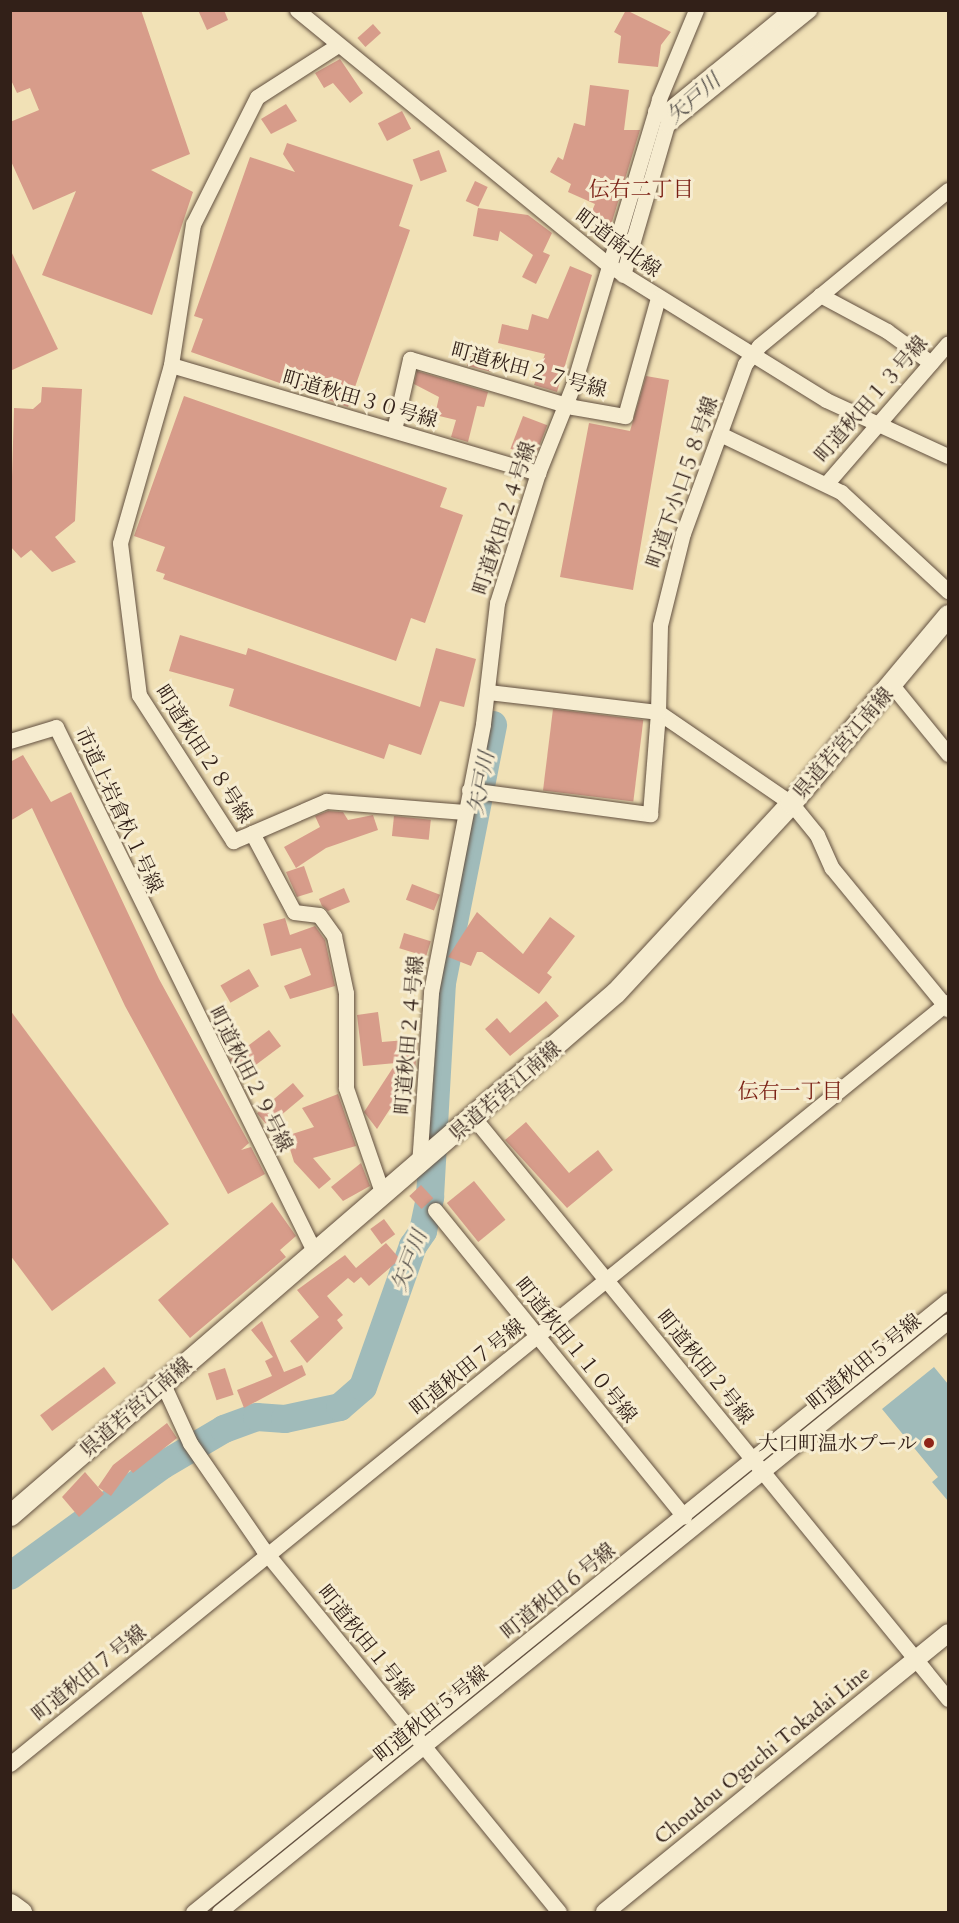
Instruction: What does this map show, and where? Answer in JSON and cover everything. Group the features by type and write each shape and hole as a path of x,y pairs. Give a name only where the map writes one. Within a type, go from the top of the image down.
{"main road":[{"name":"県道若宮江南線","path":"10,1515 474,1118 616,993 791,803 892,685 948,615"},
{"path":"10,1904 21,1912"}],"street":[{"name":"町道南北線","path":"297,10 610,267 751,355 879,427 948,456"},
{"name":"町道秋田２４号線","path":"419,1164 431,992 487,692 497,603 538,473 566,403 610,267 655,111 696,10"},
{"path":"655,111 663,114 790,10"},
{"path":"623,275 668,126 809,10"},
{"name":"町道秋田２８号線","path":"338,45 257,97 193,224 171,365 120,543 140,695 233,841 252,833 294,912 319,915 334,936 346,993 346,1088 383,1195"},
{"name":"町道下小口５８号線","path":"470,790 650,814 658,712 660,625 682,533 751,355 948,190"},
{"path":"820,295 887,331 931,363"},
{"name":"町道秋田２７号線","path":"394,430 410,359 566,403 625,416 658,298"},
{"name":"町道秋田１３号線","path":"826,484 879,427 948,343"},
{"name":"町道秋田３０号線","path":"171,365 538,473"},
{"path":"720,434 826,484 948,591"},
{"path":"892,685 948,754"},
{"path":"487,692 658,712 791,803 817,836 832,868 947,1006"},
{"name":"市道上岩倉杁１号線","path":"10,741 56,727 150,922"},
{"path":"252,833 326,801 465,812"},
{"name":"町道秋田２９号線","path":"150,922 315,1253"},
{"name":"町道秋田７号線","path":"10,1764 947,1006"},
{"name":"町道秋田２号線","path":"474,1118 948,1699"},
{"name":"町道秋田１１０号線","path":"435,1210 684,1516"},
{"name":"町道秋田６号線","path":"193,1912 684,1516 758,1465 948,1300"},
{"name":"町道秋田５号線","path":"219,1912 424,1747 758,1465 948,1321"},
{"name":"町道秋田１号線","path":"163,1384 190,1443 268,1555 559,1912"},
{"name":"Choudou Oguchi Tokadai Line","path":"605,1912 948,1633"}],"water":[{"name":"大口町温水プール","path":"934,1367 948,1384 948,1501 932,1482 938,1477 882,1409"}],"building":[{"path":"10,10 141,10 190,154 151,170 193,192 152,315 42,275 76,191 33,210 10,159 10,122 39,110 30,88 17,93 10,78"},
{"path":"198,10 224,10 228,20 207,30"},
{"path":"626,10 671,32 661,45 658,67 618,63 621,36 614,32"},
{"path":"373,24 381,33 365,47 357,38"},
{"path":"340,59 363,93 350,103 333,83 324,88 315,73"},
{"path":"590,85 629,90 624,130 640,130 611,225 590,216 595,204 568,192 571,184 550,172 558,157 563,160 574,123 585,126"},
{"path":"286,104 297,121 271,134 261,119"},
{"path":"402,111 411,129 387,141 378,123"},
{"path":"287,143 413,185 399,226 410,230 348,407 191,352 203,319 194,316 250,157 295,172 283,154"},
{"path":"439,150 447,172 421,181 413,160"},
{"path":"475,181 488,187 478,207 466,201"},
{"path":"478,208 528,215 552,233 543,252 550,255 536,284 522,277 533,255 500,231 498,241 473,236"},
{"path":"10,249 58,349 10,371"},
{"path":"570,266 592,275 557,392 534,385 545,354 498,343 502,324 528,330 532,314 548,319"},
{"path":"470,355 493,361 490,372 467,366"},
{"path":"417,371 488,392 484,407 477,406 468,442 451,437 456,420 435,415 439,397 414,384"},
{"path":"646,376 669,380 633,590 560,577 589,423 630,431"},
{"path":"42,387 82,389 75,521 55,537 76,562 52,572 31,550 21,558 10,546 14,408 33,409 41,402"},
{"path":"184,396 447,488 440,507 463,515 425,623 411,618 396,661 163,579 165,574 156,571 165,547 134,536"},
{"path":"523,416 547,425 535,458 510,449"},
{"path":"180,635 246,655 248,648 420,707 436,648 476,659 464,707 440,701 421,755 389,744 384,759 229,706 234,689 169,671"},
{"path":"553,709 643,720 633,801 543,790"},
{"path":"23,755 51,802 71,792 159,979 249,1143 241,1150 251,1147 265,1174 228,1194 125,1006 32,808 10,821 10,762"},
{"path":"328,811 343,812 348,820 373,815 378,830 326,848 296,868 284,847 320,827 315,816"},
{"path":"394,816 431,820 429,840 392,836"},
{"path":"304,866 313,892 297,897 286,872"},
{"path":"412,884 440,895 434,911 406,900"},
{"path":"344,888 350,902 328,911 322,906 319,899"},
{"path":"477,912 523,954 550,917 575,936 547,973 552,977 539,994 482,952 477,952 471,966 448,957"},
{"path":"285,918 290,935 315,926 325,940 335,986 290,999 284,986 311,975 301,948 271,956 263,924"},
{"path":"404,933 431,941 426,956 399,948"},
{"path":"249,969 259,986 230,1003 220,986"},
{"path":"546,1001 559,1016 510,1056 485,1029 497,1018 510,1033"},
{"path":"10,1010 169,1224 52,1311 10,1255"},
{"path":"378,1012 382,1042 418,1039 414,1081 408,1081 377,1129 364,1112 396,1063 363,1066 357,1015"},
{"path":"269,1030 281,1046 242,1075 230,1059"},
{"path":"293,1083 304,1096 268,1126 257,1113"},
{"path":"338,1094 356,1146 313,1158 331,1179 319,1189 294,1162 286,1136 314,1127 302,1108"},
{"path":"526,1122 569,1173 598,1150 613,1170 567,1208 505,1140"},
{"path":"361,1163 370,1186 343,1201 331,1187"},
{"path":"474,1181 505,1220 478,1242 447,1203"},
{"path":"421,1185 433,1198 422,1209 409,1196"},
{"path":"272,1202 296,1236 280,1250 286,1257 190,1338 158,1300"},
{"path":"384,1219 395,1234 381,1244 370,1229"},
{"path":"386,1243 400,1259 369,1286 361,1277 354,1283 348,1278 327,1296 343,1315 337,1320 343,1328 307,1363 290,1341 319,1317 297,1290 345,1255 356,1268"},
{"path":"262,1321 284,1372 302,1365 306,1375 244,1408 237,1390 272,1376 265,1361 273,1357 251,1330"},
{"path":"104,1367 116,1383 52,1431 40,1415"},
{"path":"225,1368 234,1395 217,1400 208,1374"},
{"path":"167,1423 177,1438 133,1473 130,1470 111,1496 98,1487 113,1465"},
{"path":"85,1472 104,1494 79,1517 62,1497"}],"waterway":[{"name":"矢戸川","path":"10,1576 163,1465 224,1429 257,1417 285,1419 340,1407 363,1387 413,1246 423,1231 430,1197 442,983 493,725"}],"place":[{"name":"大口町温水プール","path":"929,1443"}],"district":[{"name":"伝右二丁目","path":"641,190"},
{"name":"伝右一丁目","path":"790,1092"}]}
